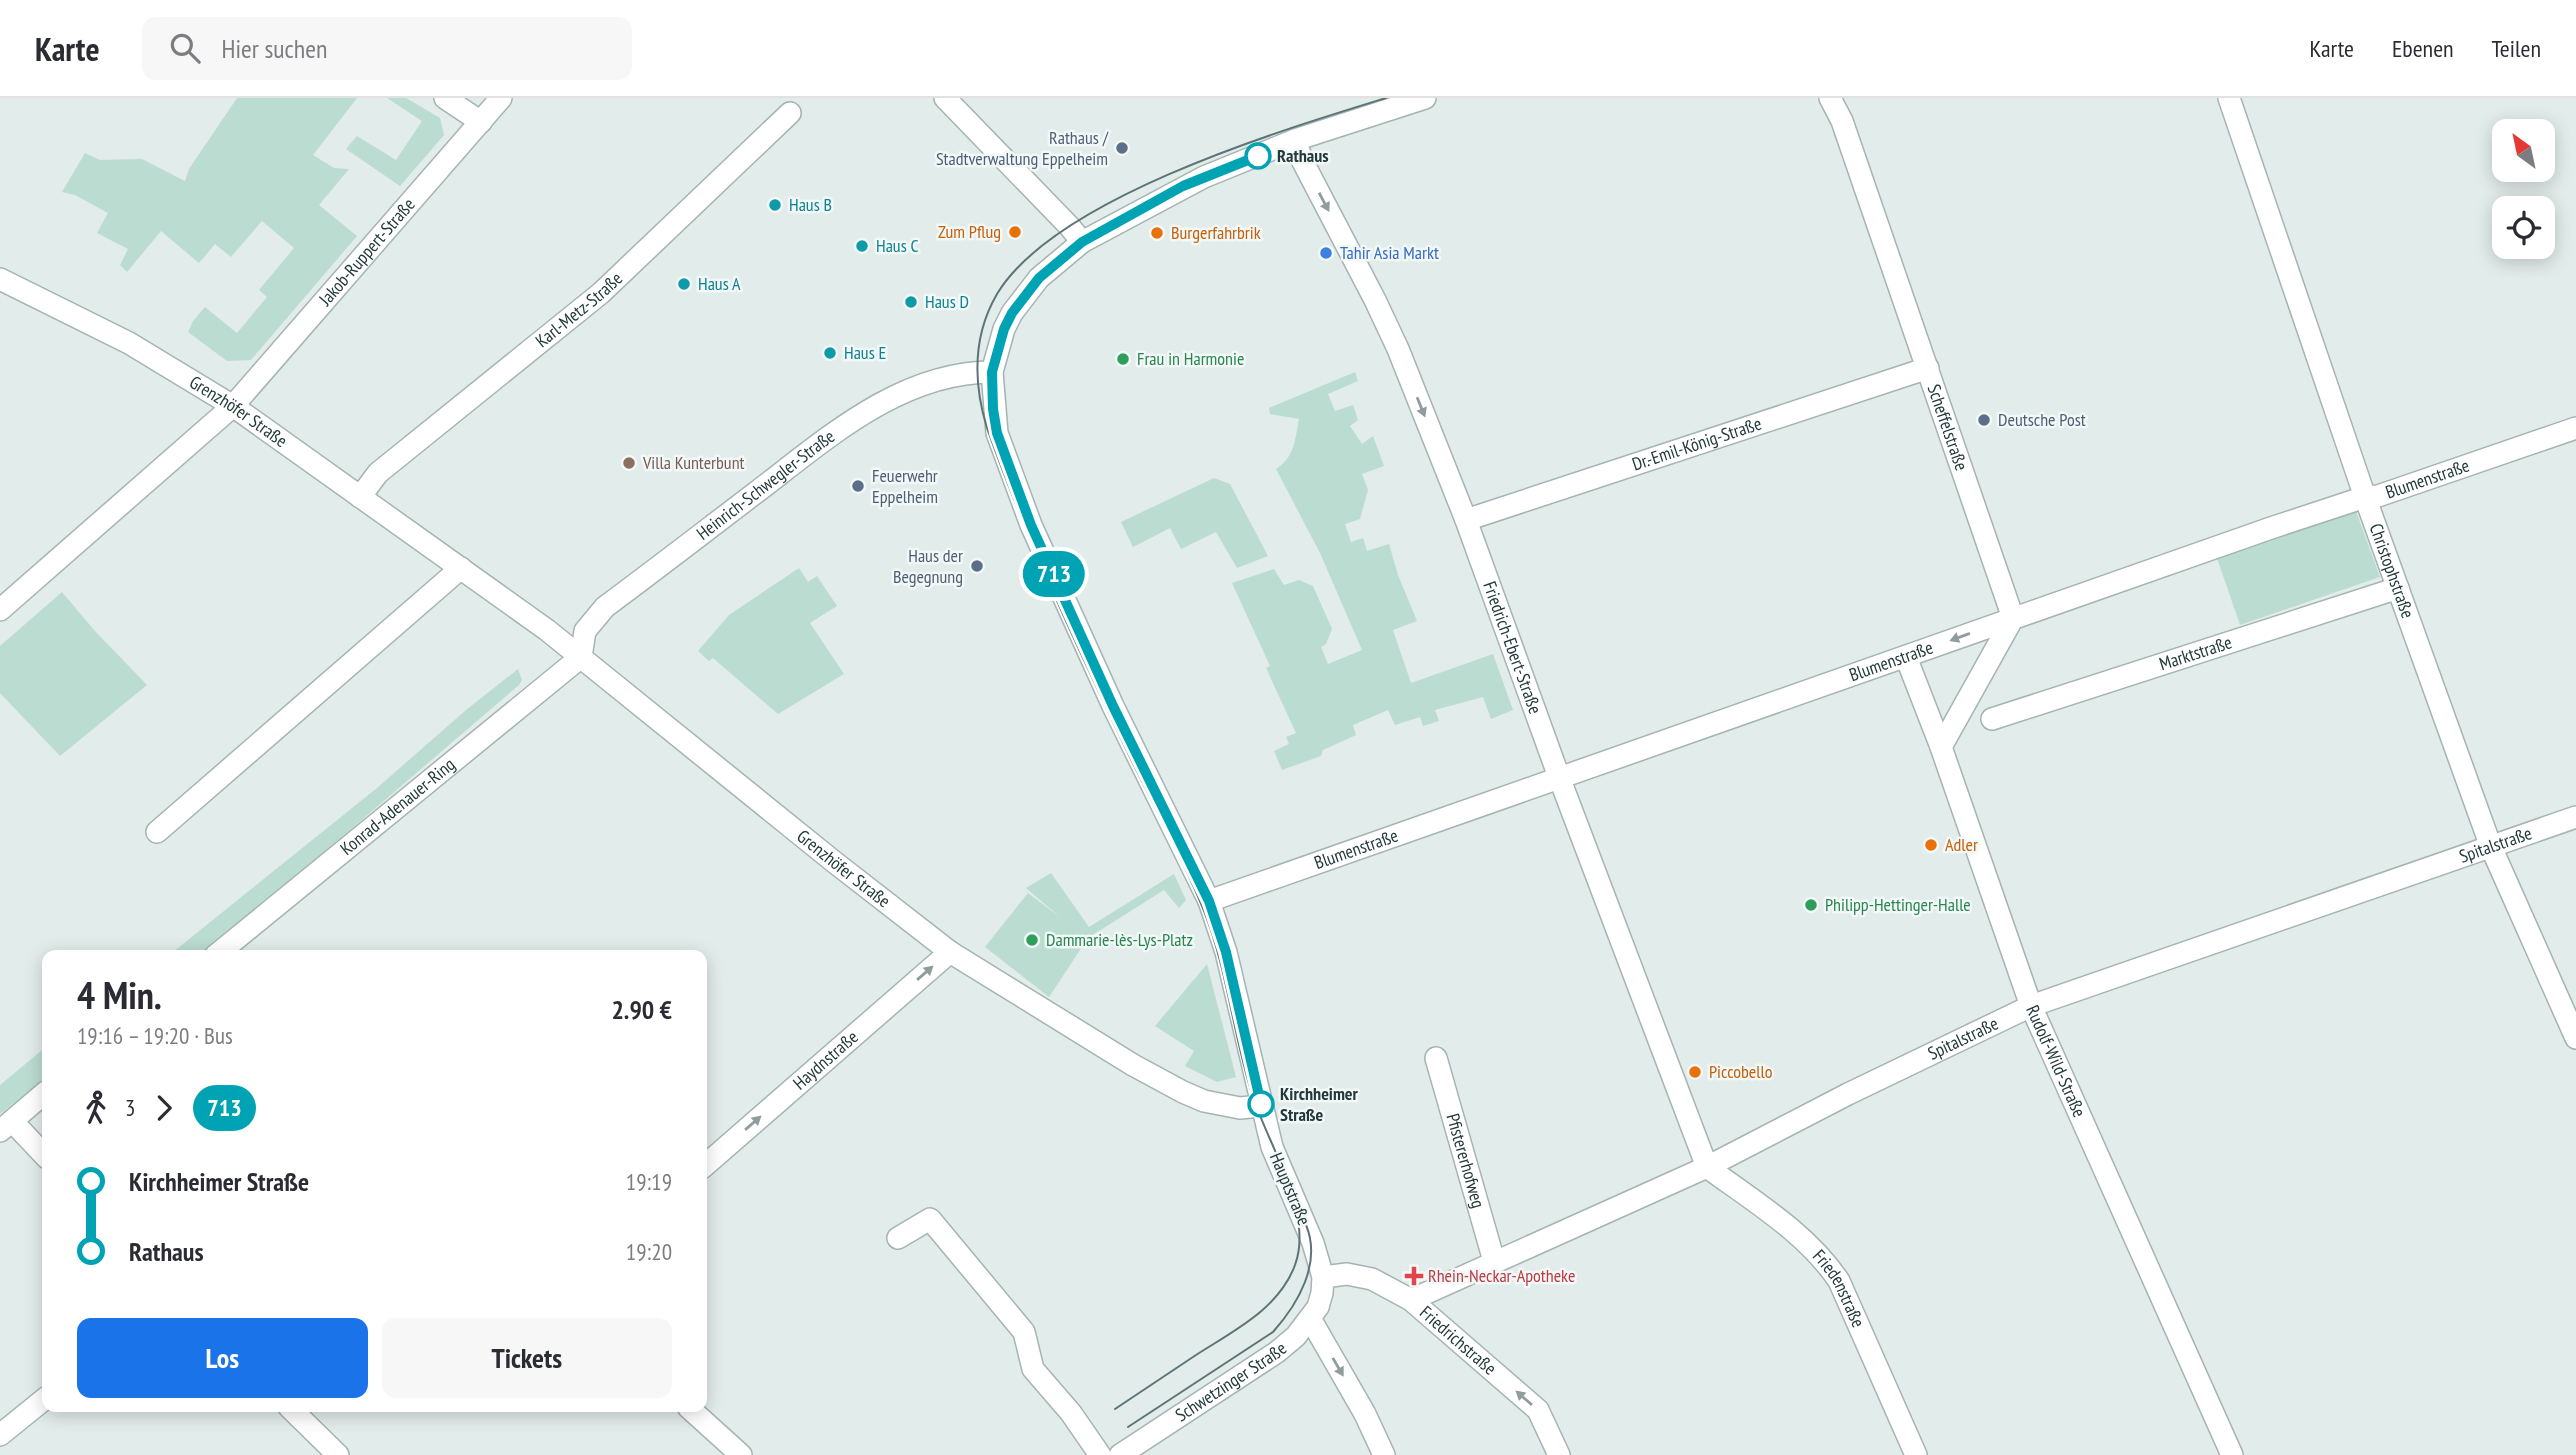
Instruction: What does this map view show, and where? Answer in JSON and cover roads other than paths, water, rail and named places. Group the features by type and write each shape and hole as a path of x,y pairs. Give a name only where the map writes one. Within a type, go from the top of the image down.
{"street":[{"path":"444,98 481,122"},
{"name":"Jakob-Ruppert-Straße","path":"233,406 500,98"},
{"path":"945,98 1082,242"},
{"name":"Hauptstraße","path":"1322,1285 1309,1231 1272,1147 1226,952 1209,901 1113,706 1031,525 997,433 992,372 1004,329 1012,313 1039,278 1082,242 1183,186 1295,140 1425,98"},
{"name":"Scheffelstraße","path":"1830,98 1842,121 2014,618"},
{"name":"Christophstraße","path":"2229,98 2365,498 2491,847 2576,1038"},
{"name":"Karl-Metz-Straße","path":"360,497 378,473 601,293 790,113"},
{"name":"Friedrich-Ebert-Straße","path":"1295,140 1303,162 1398,349 1466,520 1559,777 1707,1167"},
{"name":"Grenzhöfer Straße","path":"0,279 129,343 233,406 547,630 950,952 1133,1065 1183,1091 1204,1101 1240,1108 1262,1106"},
{"name":"Dr.-Emil-König-Straße","path":"1466,520 1928,368"},
{"name":"Heinrich-Schwegler-Straße","path":"581,657 585,631 605,607 835,431 919,384 976,372 992,372"},
{"path":"0,610 233,406"},
{"name":"Blumenstraße","path":"1209,901 2014,618 2576,428"},
{"path":"157,832 461,568"},
{"name":"Marktstraße","path":"1992,719 2398,588"},
{"path":"1941,747 2014,618"},
{"name":"Konrad-Adenauer-Ring","path":"222,950 581,657"},
{"name":"Rudolf-Wild-Straße","path":"1906,657 1941,747 2031,1006 2232,1455"},
{"name":"Spitalstraße","path":"1412,1300 1707,1167 1849,1094 2031,1006 2576,817"},
{"name":"Haydnstraße","path":"707,1164 950,952"},
{"name":"Pfistererhofweg","path":"1436,1058 1494,1261"},
{"path":"42,1095 6,1126 42,1154"},
{"name":"Friedenstraße","path":"1707,1167 1817,1252 1829,1267 1839,1281 1916,1455"},
{"path":"898,1238 930,1219 1024,1332 1033,1369 1071,1413 1100,1455"},
{"name":"Friedrichstraße","path":"1322,1285 1347,1274 1372,1279 1412,1300 1538,1410 1559,1455"},
{"name":"Schwetzinger Straße","path":"1120,1455 1277,1352 1311,1320 1322,1285"},
{"path":"1311,1320 1365,1414 1384,1455"},
{"path":"0,1435 42,1401"},
{"path":"294,1412 338,1455"},
{"path":"694,1412 741,1455"}],"tram line":[{"path":"1115,1409 1239,1328 1278,1294 1295,1265 1299,1224 1287,1180 1253,1097 1219,957 1204,911 1054,594 987,428 977,377 979,343 997,294 1026,259 1068,227 1118,198 1174,172 1290,129 1386,98"},
{"path":"1128,1427 1273,1332 1291,1309 1305,1282 1311,1254 1306,1225"}],"place":[{"name":"Rathaus / Stadtverwaltung Eppelheim","path":"1122,148"},
{"name":"Rathaus","path":"1258,156"},
{"name":"Haus B","path":"775,205"},
{"name":"Zum Pflug","path":"1015,232"},
{"name":"Burgerfahrbrik","path":"1157,233"},
{"name":"Haus C","path":"862,246"},
{"name":"Tahir Asia Markt","path":"1326,253"},
{"name":"Haus A","path":"684,284"},
{"name":"Haus D","path":"911,302"},
{"name":"Haus E","path":"830,353"},
{"name":"Frau in Harmonie","path":"1123,359"},
{"name":"Deutsche Post","path":"1984,420"},
{"name":"Villa Kunterbunt","path":"629,463"},
{"name":"Feuerwehr Eppelheim","path":"858,486"},
{"name":"Haus der Begegnung","path":"977,566"},
{"name":"Adler","path":"1931,845"},
{"name":"Philipp-Hettinger-Halle","path":"1811,905"},
{"name":"Dammarie-lès-Lys-Platz","path":"1032,940"},
{"name":"Piccobello","path":"1695,1072"},
{"name":"Kirchheimer Straße","path":"1261,1104"},
{"name":"Rhein-Neckar-Apotheke","path":"1414,1276"}]}
